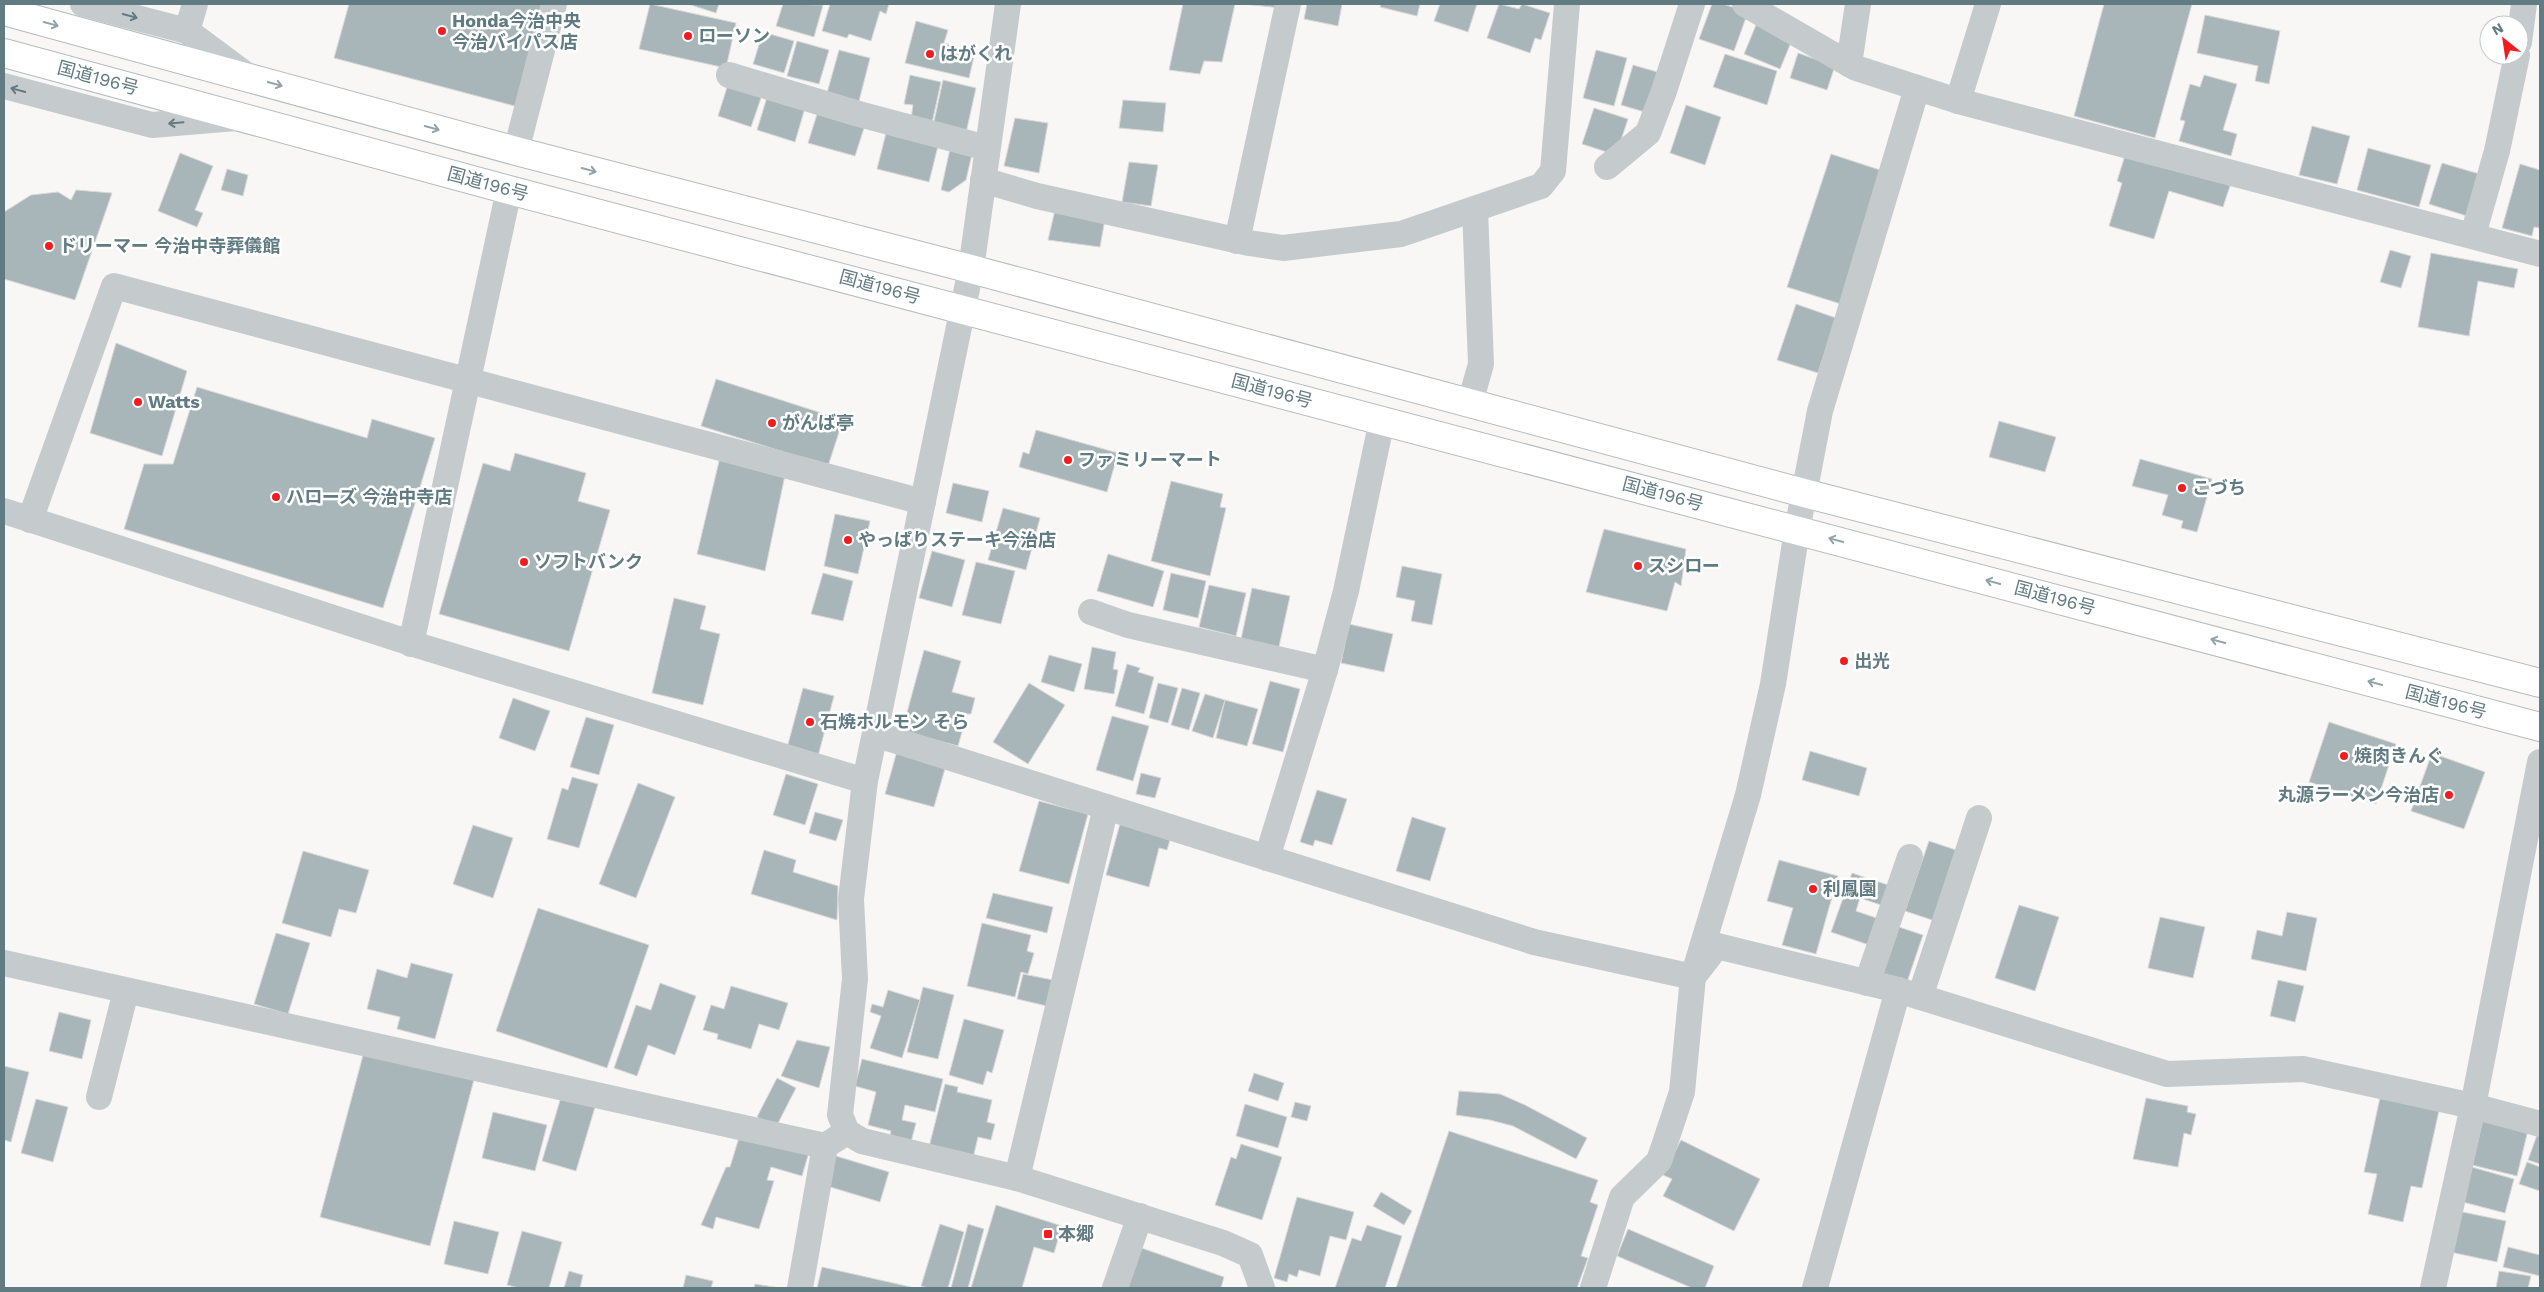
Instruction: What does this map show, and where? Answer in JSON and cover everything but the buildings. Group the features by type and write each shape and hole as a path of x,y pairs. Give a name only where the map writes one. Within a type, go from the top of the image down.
{"highway":[{"path":"4,11 516,151 971,269 1804,493 2540,683"},
{"name":"国道196号","path":"4,53 509,190 2540,726"}],"street":[{"path":"83,4 187,31 248,77"},
{"path":"187,31 195,4"},
{"path":"516,151 554,4"},
{"path":"1008,4 971,269 865,782 851,899 855,979 840,1115 847,1132 862,1141 1017,1178 1223,1243 1250,1255 1263,1288"},
{"path":"1237,241 1288,4"},
{"path":"983,180 1037,196 1237,241 1283,248 1400,234 1541,186 1553,172 1565,4"},
{"path":"1607,167 1648,133 1664,91 1692,4"},
{"path":"1848,64 1858,4"},
{"path":"1958,101 1988,4"},
{"path":"1752,6 1848,64 1958,101 2540,254"},
{"path":"2473,235 2497,151 2515,65"},
{"path":"729,75 859,114 988,148"},
{"path":"4,86 152,125 242,118"},
{"path":"1593,1288 1622,1197 1659,1161 1682,1092 1693,977 1748,795 1767,712 1797,530 1820,411 1917,88"},
{"path":"411,644 509,190"},
{"path":"1470,403 1481,364 1474,209"},
{"path":"30,520 114,286 922,502"},
{"path":"1267,858 1325,670 1346,591 1382,420"},
{"path":"4,511 411,644 865,782"},
{"path":"1091,612 1128,625 1325,670"},
{"path":"875,734 1534,942 1693,977"},
{"path":"2433,1288 2473,1106 2540,762"},
{"path":"1017,1178 1106,807"},
{"path":"1815,1288 1909,994 1979,818"},
{"path":"1867,983 1910,857"},
{"path":"1693,977 1717,946 1909,994 2167,1074 2304,1069 2473,1106 2540,1124"},
{"path":"4,963 825,1146 847,1132"},
{"path":"99,1097 126,991"},
{"path":"800,1288 825,1146"},
{"path":"1115,1288 1140,1216"}],"place":[{"name":"Honda今治中央 今治バイパス店","path":"442,31"},
{"name":"ローソン","path":"688,36"},
{"name":"はがくれ","path":"930,54"},
{"name":"ドリーマー 今治中寺葬儀館","path":"49,246"},
{"name":"Watts","path":"138,402"},
{"name":"がんば亭","path":"772,423"},
{"name":"ファミリーマート","path":"1068,460"},
{"name":"こづち","path":"2182,488"},
{"name":"ハローズ 今治中寺店","path":"276,497"},
{"name":"やっぱりステーキ今治店","path":"848,540"},
{"name":"ソフトバンク","path":"524,562"},
{"name":"スシロー","path":"1638,566"},
{"name":"出光","path":"1844,661"},
{"name":"石焼ホルモン そら","path":"810,722"},
{"name":"焼肉きんぐ","path":"2344,756"},
{"name":"丸源ラーメン今治店","path":"2449,795"},
{"name":"利鳳園","path":"1813,889"},
{"name":"本郷","path":"1048,1234"}]}
